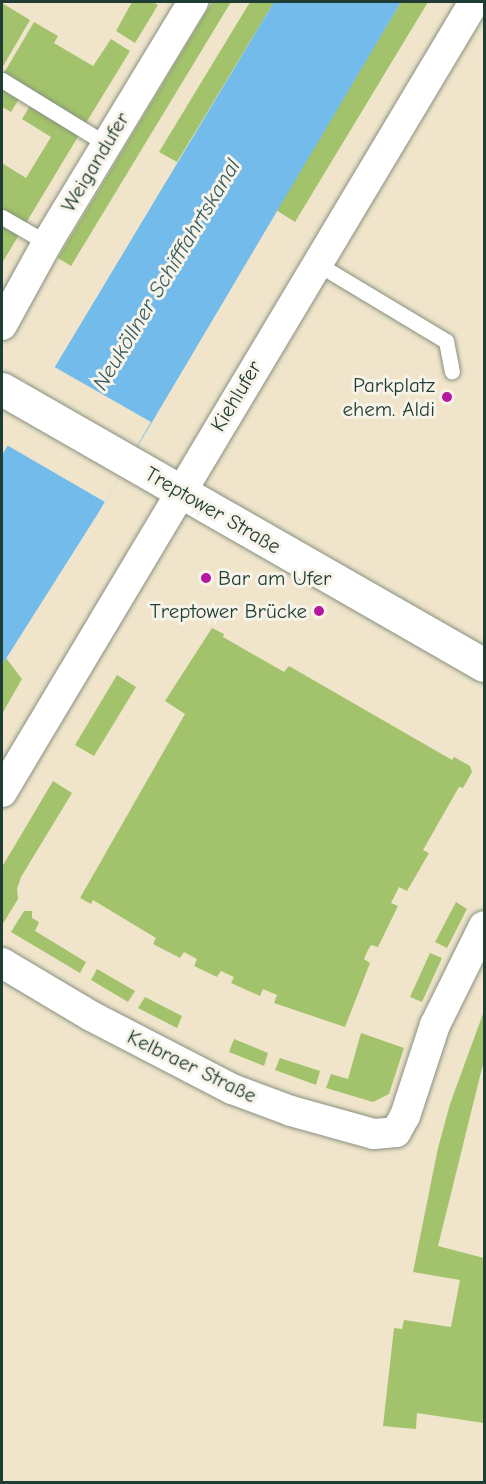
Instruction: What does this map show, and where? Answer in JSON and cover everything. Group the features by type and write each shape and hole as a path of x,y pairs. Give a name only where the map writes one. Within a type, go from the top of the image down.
{"street":[{"name":"Weigandufer","path":"2,325 46,243 193,2"},
{"name":"Kiehlufer","path":"2,792 180,490 474,2"},
{"name":"Treptower Straße","path":"15,397 484,665"},
{"name":"Kelbraer Straße","path":"2,963 101,1021 232,1089 291,1111 374,1134 396,1131 405,1116 435,1025 484,926"}],"lane":[{"path":"2,80 106,144"},
{"path":"2,217 46,243"},
{"path":"316,263 446,340 452,371"}],"green space":[{"path":"132,2 153,2 158,5 135,43 116,31"},
{"path":"212,2 231,2 71,266 58,258"},
{"path":"250,2 274,2 177,162 159,152"},
{"path":"401,2 428,2 295,222 276,210"},
{"path":"2,3 30,20 2,68"},
{"path":"34,22 58,36 54,43 93,66 111,39 130,51 86,123 4,73"},
{"path":"2,89 19,99 11,112 2,107"},
{"path":"30,106 79,135 26,223 2,209 2,163 26,178 51,137 22,119"},
{"path":"2,225 19,235 2,263"},
{"path":"212,628 224,634 223,637 284,672 289,666 452,760 454,757 470,766 472,772 463,788 459,787 423,850 429,853 407,891 399,887 391,903 398,906 378,947 371,945 367,952 364,959 370,963 345,1027 274,1003 277,995 263,989 260,996 231,983 234,977 221,971 217,977 194,966 197,959 184,952 180,958 153,944 156,938 93,900 91,904 80,898 185,714 165,701"},
{"path":"6,658 22,679 2,714 2,665"},
{"path":"117,675 136,687 94,756 75,745"},
{"path":"53,781 72,793 21,877 17,889 18,899 2,925 2,867"},
{"path":"456,902 467,909 447,948 435,942"},
{"path":"24,911 32,911 32,918 39,922 35,931 86,962 80,973 11,932"},
{"path":"430,953 442,958 422,1002 410,997"},
{"path":"97,969 135,991 128,1002 91,980"},
{"path":"145,997 182,1016 177,1028 138,1008"},
{"path":"484,1011 484,1060 438,1246 484,1258 484,1423 417,1413 416,1429 383,1426 394,1328 402,1329 404,1320 451,1327 460,1280 413,1272 438,1148 450,1104"},
{"path":"361,1033 404,1048 389,1094 373,1102 326,1088 331,1074 348,1079"},
{"path":"234,1039 268,1053 264,1066 229,1052"},
{"path":"280,1058 320,1071 316,1085 275,1070"}],"water":[{"name":"Neuköllner Schifffahrtskanal","path":"274,2 401,2 97,515 2,665 2,455"}],"pier":[{"path":"51,365 151,422 105,502 5,444"}],"place":[{"name":"Parkplatz ehem. Aldi","path":"447,397"},
{"name":"Bar am Ufer","path":"206,578"},
{"name":"Treptower Brücke","path":"319,611"}]}
